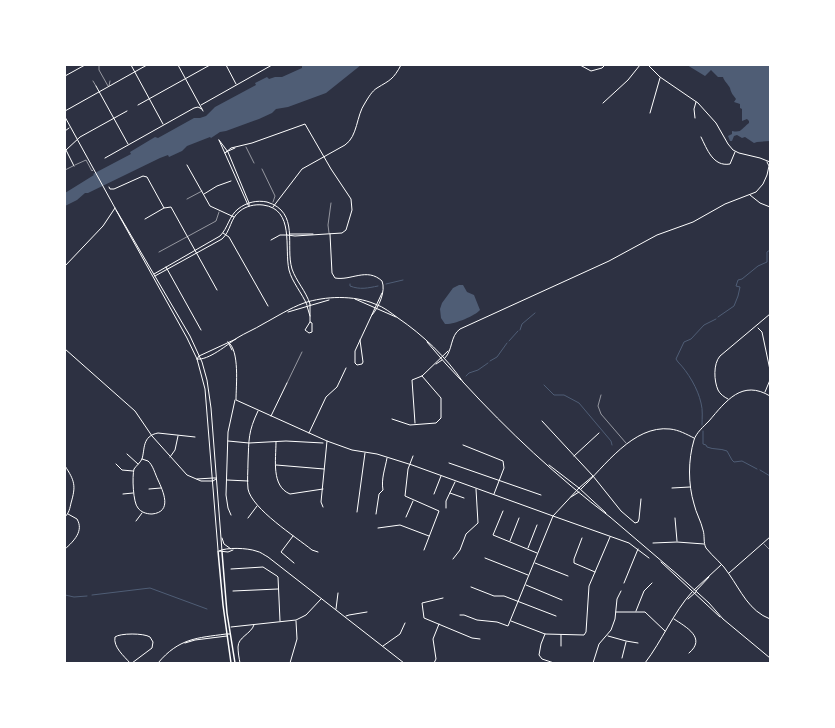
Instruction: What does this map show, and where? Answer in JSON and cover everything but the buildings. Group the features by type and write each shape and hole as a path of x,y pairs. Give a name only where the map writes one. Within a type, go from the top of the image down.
{"main road":[{"path":"218,551 226,634 231,663"},
{"path":"222,551 230,634 235,663"}],"street":[{"path":"65,76 84,65"},
{"path":"99,65 99,70 109,86"},
{"path":"131,65 164,125"},
{"path":"65,111 146,65"},
{"path":"105,158 194,108 198,107 203,110 178,65"},
{"path":"138,105 210,65"},
{"path":"226,65 237,85"},
{"path":"200,105 272,65"},
{"path":"272,208 302,169 324,158 348,143 353,137 360,112 365,102 376,88 386,84 393,78 401,65"},
{"path":"580,65 591,71 602,68 605,65"},
{"path":"603,103 640,65"},
{"path":"648,65 660,77 696,101 716,123 729,146 735,152 770,162"},
{"path":"650,113 660,77"},
{"path":"93,81 128,145"},
{"path":"109,86 110,81"},
{"path":"695,118 694,109 696,101"},
{"path":"74,166 65,149 77,139 127,111"},
{"path":"65,117 107,194 156,276 200,356 209,391 222,551"},
{"path":"225,153 305,124 336,178 350,197 352,207 345,231 342,233 287,235"},
{"path":"65,130 69,128"},
{"path":"701,137 711,157 725,165 730,164 735,152"},
{"path":"219,140 228,151 249,206 246,204 219,140"},
{"path":"246,147 254,163"},
{"path":"65,170 86,160 92,171 98,168"},
{"path":"444,359 449,351 454,334 460,329 525,298 609,261 657,235 693,222 725,204 756,192 763,184 768,171 767,162"},
{"path":"187,165 210,206 233,216"},
{"path":"262,169 275,196 273,202"},
{"path":"109,187 110,189 114,189 146,176 165,208"},
{"path":"204,194 217,186 231,181"},
{"path":"187,199 202,191"},
{"path":"750,194 760,203 770,206"},
{"path":"153,276 154,273 215,240 223,233 236,210 246,204 260,201 274,205 287,219 290,234 292,268 310,304 310,322 312,323 312,330 309,333 305,330 310,322"},
{"path":"331,202 328,225 330,234 332,273 334,277 340,278 364,274 382,281 384,287 377,308 372,315 360,340 355,353 357,365 362,364 363,362 360,340"},
{"path":"153,276 156,276 222,239 226,235 233,216 240,210 249,206 261,205 272,208 279,213 284,220 287,235 290,271 307,305 310,317"},
{"path":"145,219 168,206 171,207 217,290"},
{"path":"65,266 102,226 115,208"},
{"path":"115,208 187,338 197,359 205,389 218,551 251,550 261,553 277,563 404,663"},
{"path":"159,252 216,221 220,211"},
{"path":"223,233 229,237 268,306"},
{"path":"271,240 280,235 316,235"},
{"path":"166,267 201,330"},
{"path":"372,315 374,307 383,291"},
{"path":"197,359 201,360 285,312 306,303 321,299 344,298 376,304 397,318 425,339 463,382"},
{"path":"285,312 331,299"},
{"path":"354,299 397,318"},
{"path":"728,399 719,392 717,385 715,366 717,360 770,314"},
{"path":"758,328 762,332 770,370"},
{"path":"197,359 200,356 237,339"},
{"path":"425,339 441,359 494,416 545,463 694,590 723,619"},
{"path":"228,342 228,345 233,350"},
{"path":"231,343 236,364 236,400 228,426 227,504 231,515"},
{"path":"65,350 135,411 152,436 187,475 196,479 213,481 217,479"},
{"path":"415,424 412,381 422,376 449,351"},
{"path":"271,416 302,352"},
{"path":"309,433 326,398 337,387 346,368"},
{"path":"392,419 408,425 437,422 442,417 441,398 422,376"},
{"path":"764,393 770,380"},
{"path":"770,396 756,391 747,391 739,392 728,399 694,438 690,464 690,486 694,506 704,531 704,544 729,574 751,606 770,619"},
{"path":"601,395 598,406 601,414 627,444"},
{"path":"236,400 327,441 352,450 387,457 409,464 627,542 649,558"},
{"path":"258,411 250,431 248,443 248,481 250,493 258,506 265,513 314,552 318,552"},
{"path":"542,421 593,476 621,511 635,523 638,522 639,519 641,499"},
{"path":"460,615 477,620 497,622 506,626 509,625 553,516 577,490 627,444 642,434 649,431 663,429 676,430 694,438"},
{"path":"142,459 148,461 153,467 165,499 162,509 151,514 142,512 135,505 134,471 142,459 145,443 152,436 158,433 195,437"},
{"path":"574,456 599,433"},
{"path":"170,457 175,450 178,435"},
{"path":"228,441 248,443 286,441 323,443"},
{"path":"323,507 324,469 327,441"},
{"path":"276,442 276,479 278,483 289,493 323,489"},
{"path":"463,445 503,461 504,468 494,495"},
{"path":"357,512 366,452"},
{"path":"127,454 138,464"},
{"path":"413,456 408,469 405,494 406,497 439,511 424,550"},
{"path":"376,514 379,494 383,490 382,481 385,473 387,457"},
{"path":"449,463 541,495"},
{"path":"545,463 579,488 610,517"},
{"path":"116,464 122,470 134,471"},
{"path":"276,465 324,469"},
{"path":"65,466 73,478 75,488 68,514 65,517"},
{"path":"434,494 441,476"},
{"path":"571,497 579,492 593,476"},
{"path":"196,479 217,479"},
{"path":"227,480 248,481"},
{"path":"446,508 446,501 456,481"},
{"path":"672,488 690,486"},
{"path":"149,489 161,488"},
{"path":"453,559 460,550 466,534 478,523 476,489"},
{"path":"123,494 134,493"},
{"path":"450,493 464,498"},
{"path":"406,517 413,501"},
{"path":"248,518 258,506"},
{"path":"503,511 493,535 538,553"},
{"path":"136,521 142,512"},
{"path":"65,549 78,534 80,528 77,519 68,514"},
{"path":"510,542 519,518"},
{"path":"675,518 677,542"},
{"path":"378,528 400,525 429,536"},
{"path":"528,549 538,525"},
{"path":"221,536 224,544 235,550"},
{"path":"293,536 281,552 294,563"},
{"path":"511,620 545,634 583,635 586,633 589,586 611,537"},
{"path":"729,574 770,537"},
{"path":"582,538 574,559 574,563 595,572"},
{"path":"653,543 677,542 704,544"},
{"path":"763,543 770,550"},
{"path":"222,551 231,549"},
{"path":"624,583 638,549"},
{"path":"485,558 529,575"},
{"path":"660,560 694,594 770,658"},
{"path":"534,562 568,576"},
{"path":"645,663 692,592 722,565"},
{"path":"231,569 264,567 278,577 280,621"},
{"path":"687,599 705,583 710,575"},
{"path":"636,611 644,592 652,583"},
{"path":"525,584 562,600"},
{"path":"471,587 494,596 504,596 556,616"},
{"path":"233,591 278,589"},
{"path":"593,663 599,644 612,627 616,612 616,599 621,591"},
{"path":"336,609 338,593"},
{"path":"231,627 296,620 306,615 322,598"},
{"path":"443,598 424,602 421,605 424,618 472,638 480,639"},
{"path":"345,617 367,612"},
{"path":"616,612 646,612 666,632"},
{"path":"673,619 694,634 696,640 695,646 689,653"},
{"path":"290,663 297,636 296,620"},
{"path":"383,646 400,634 404,623"},
{"path":"240,663 238,643 252,630 255,624"},
{"path":"434,663 436,659 433,639 439,624"},
{"path":"119,634 144,635 150,637 153,642 152,648 131,663 117,648 114,642 114,637 119,634"},
{"path":"158,663 166,654 194,638 230,634"},
{"path":"183,643 227,636 230,634"},
{"path":"545,634 541,644 539,656 554,663"},
{"path":"561,634 561,646"},
{"path":"607,635 638,643"},
{"path":"622,658 626,641"}],"water":[{"path":"302,65 361,65 326,93 288,107 276,109 272,113 259,119 220,132 211,138 210,137 187,146 182,151 169,157 168,155 160,158 88,193 85,193 77,200 65,206 65,193 94,175 93,174 131,154 130,152 155,137 158,138 194,118 206,116 215,107 256,85 255,83 267,77 269,79 282,77 302,68"},
{"path":"687,65 770,65 770,141 754,143 745,137 742,138 737,135 734,136 732,141 730,141 728,136 732,134 732,131 740,131 749,123 747,119 742,121 742,109 740,108 740,104 734,102 736,99 723,77 718,77 711,70 705,76"},
{"path":"463,285 467,292 474,295 480,310 464,320 445,324 441,318 440,309 442,303 453,288"}],"waterway":[{"path":"718,317 734,306 740,287 736,286 738,280 742,279 758,266 767,262 767,252 770,250"},
{"path":"386,284 403,280"},
{"path":"350,284 350,286 361,288 378,286"},
{"path":"520,330 522,324 535,313"},
{"path":"702,425 702,408 698,392 689,376 676,359 684,342 691,339 704,325 716,319"},
{"path":"509,341 518,331"},
{"path":"490,361 497,357 507,343"},
{"path":"466,376 488,363"},
{"path":"544,385 554,395 564,395 579,403 611,441 612,445"},
{"path":"703,431 703,444 707,447 727,451 734,462 742,461 757,469"},
{"path":"760,470 770,476"},
{"path":"92,595 150,588 207,609"},
{"path":"65,595 74,597 87,596"}]}
